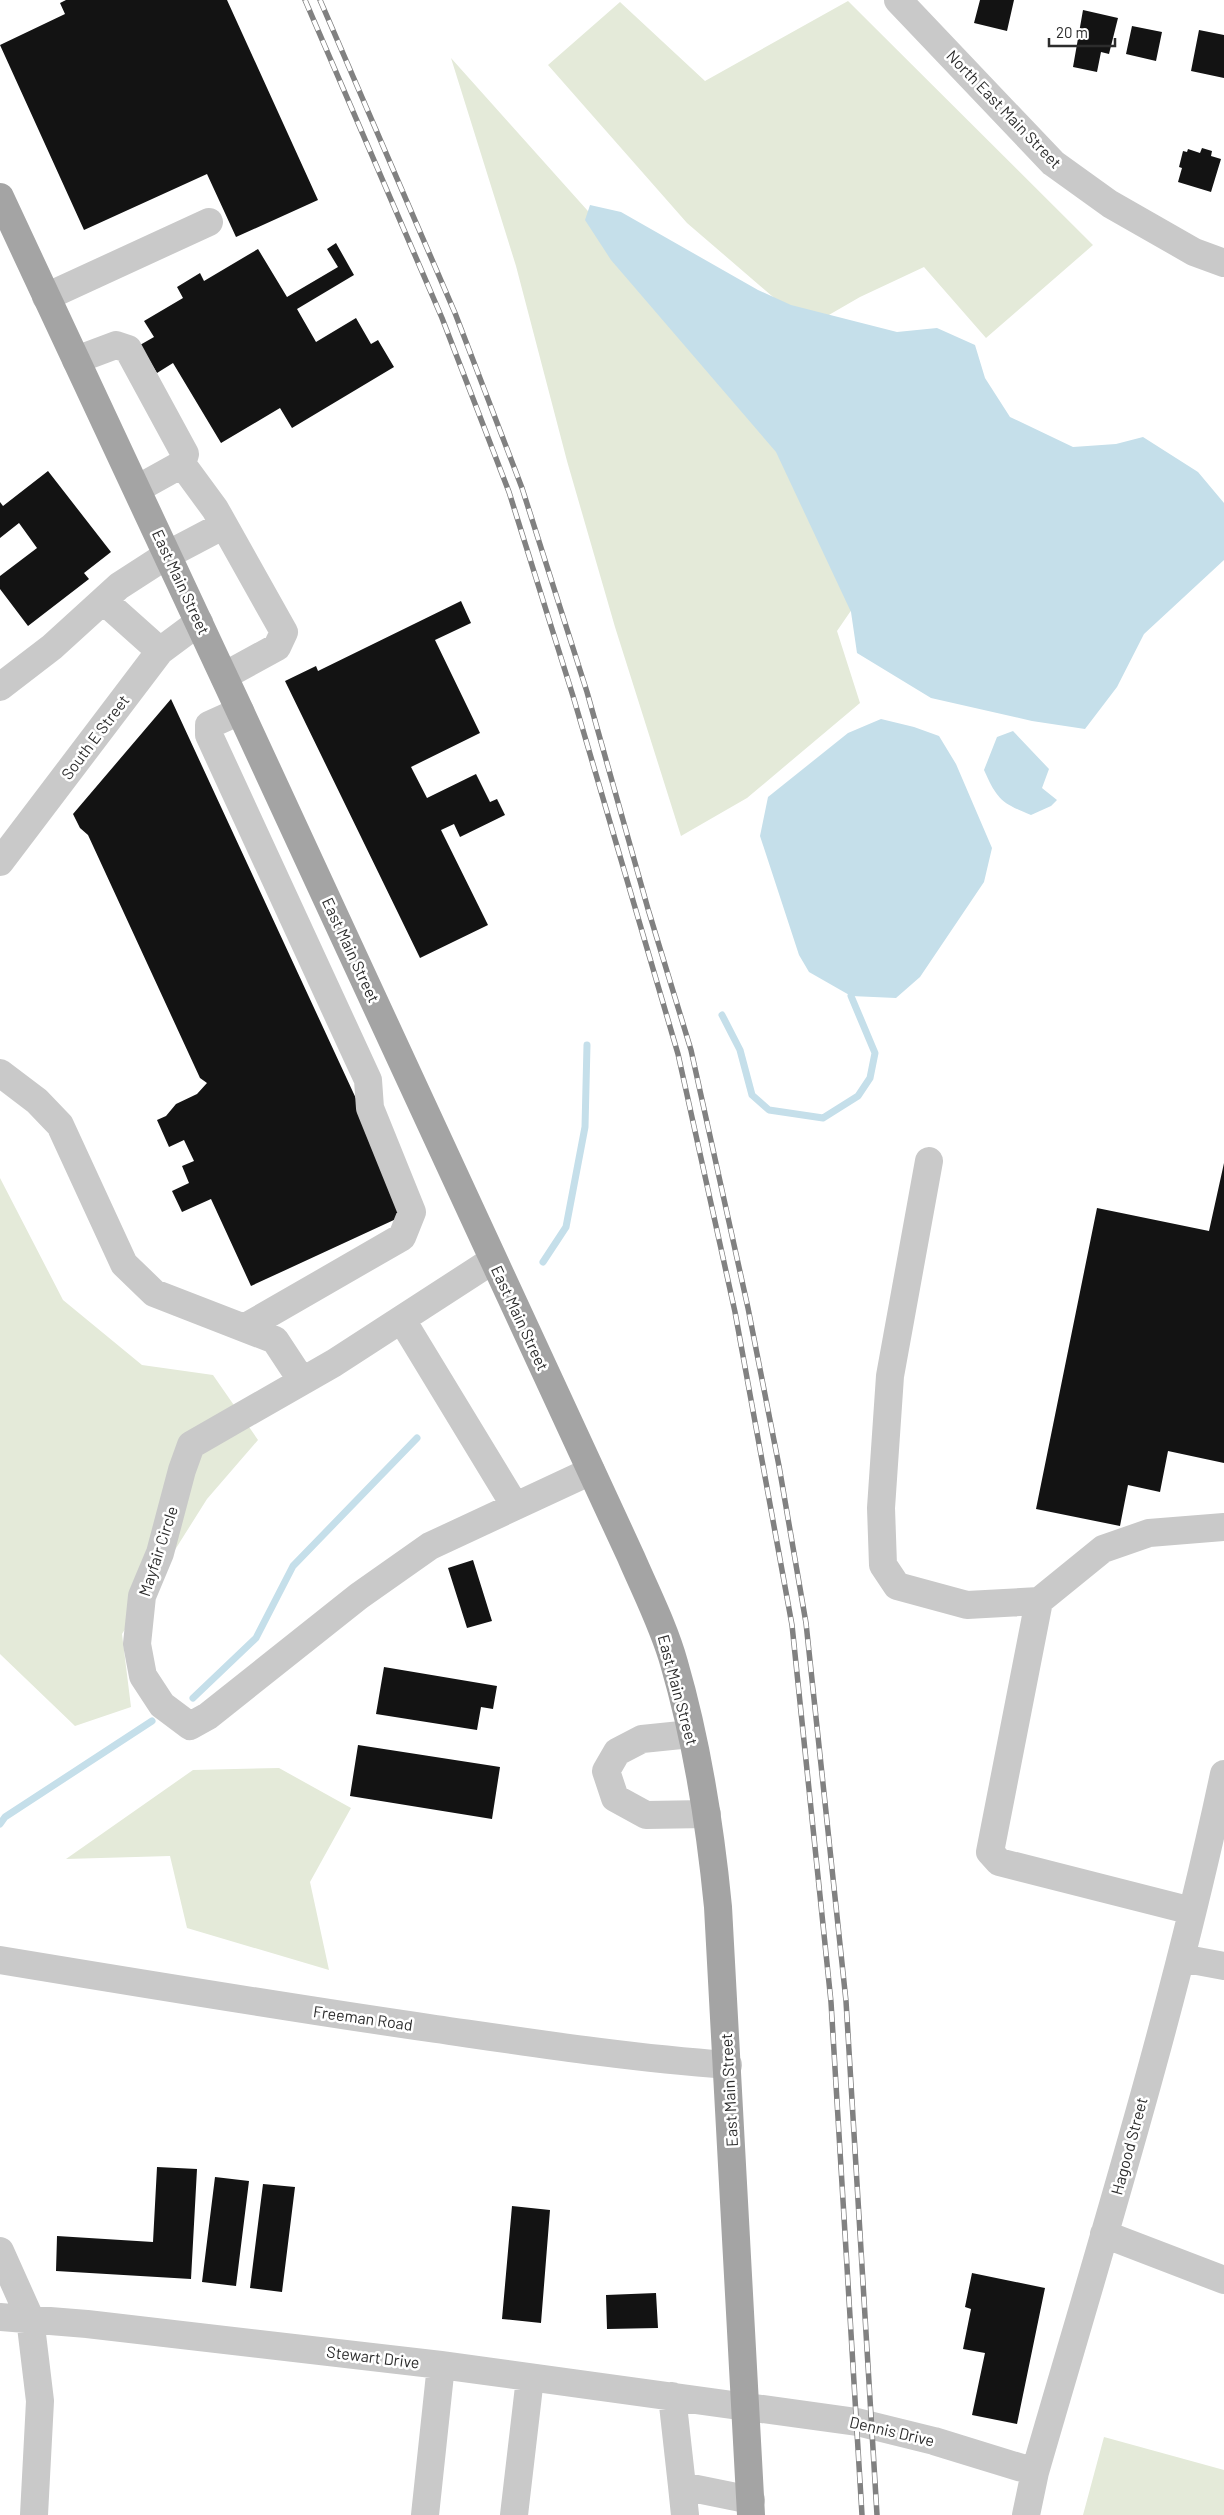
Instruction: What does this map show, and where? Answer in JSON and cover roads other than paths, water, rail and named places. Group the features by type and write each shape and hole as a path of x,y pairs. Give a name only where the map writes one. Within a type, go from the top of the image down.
{"main road":[{"name":"East Main Street","path":"0,197 240,710 591,1471 660,1624 674,1662 707,1814 718,1907 751,2507"}],"street":[{"name":"North East Main Street","path":"898,0 1053,163 1110,204 1194,252 1224,263"},
{"path":"46,296 209,222"},
{"path":"76,360 116,345 128,349 186,454 182,464 137,489"},
{"path":"182,464 215,509 284,632 277,647 224,676"},
{"path":"0,687 52,647 119,586 168,555 224,525"},
{"path":"104,600 160,651"},
{"name":"South E Street","path":"0,862 160,651 199,622"},
{"path":"240,710 209,726 209,735 368,1080 370,1108 412,1212 409,1224 402,1237 244,1328"},
{"path":"302,938 338,922"},
{"path":"0,1073 37,1101 60,1125 124,1264 154,1294 275,1340 302,1381"},
{"path":"929,1161 890,1376 880,1508 883,1565 897,1586 967,1604 1039,1601 1103,1549 1149,1533 1224,1527"},
{"name":"Mayfair Circle","path":"493,1260 402,1320 302,1381 191,1445 182,1470 160,1553 142,1596 137,1644 143,1676 162,1705 190,1726 208,1716 359,1596 430,1546 591,1471"},
{"path":"402,1320 514,1506"},
{"path":"1039,1601 990,1852 999,1862 1192,1911"},
{"path":"691,1734 642,1739 617,1752 606,1771 616,1798 646,1815 707,1814"},
{"name":"Hagood Street","path":"1026,2515 1035,2472 1104,2234 1180,1958 1224,1774"},
{"path":"1180,1958 1224,1966"},
{"name":"Freeman Road","path":"0,1960 304,2010 482,2036 674,2061 728,2065"},
{"path":"1104,2234 1224,2280"},
{"path":"0,2251 30,2318 40,2401 34,2515"},
{"name":"Stewart Drive","path":"0,2317 30,2318 441,2366 745,2406"},
{"path":"425,2515 441,2366"},
{"path":"514,2515 530,2378"},
{"path":"672,2396 684,2515"},
{"name":"Dennis Drive","path":"745,2406 872,2425 934,2441 1035,2472"},
{"path":"682,2486 751,2507"}],"water":[{"path":"590,205 621,212 758,290 791,305 897,332 937,328 975,345 985,378 1010,417 1073,447 1116,444 1143,437 1198,472 1224,503 1224,560 1144,634 1117,687 1085,729 1032,721 931,698 857,653 851,612 776,452 611,260 585,220"},
{"path":"881,719 914,727 939,736 956,764 992,848 984,882 920,977 896,998 851,996 809,972 799,955 760,836 768,797 848,733"},
{"path":"1013,731 1049,769 1042,788 1057,800 1051,806 1031,815 1001,799 984,770 997,737"}],"waterway":[{"path":"722,1015 740,1050 752,1095 769,1110 823,1118 858,1096 870,1078 875,1053 851,996"},
{"path":"543,1262 566,1227 585,1127 587,1045"},
{"path":"193,1698 256,1638 293,1566 417,1438"},
{"path":"0,1824 5,1817 152,1721"}],"railway":[{"path":"305,0 442,318 509,492 573,696 678,1054 735,1312 792,1625 831,2002 862,2515"},
{"path":"320,0 455,313 522,488 587,692 648,909 691,1050 748,1308 779,1466 806,1623 846,2001 877,2515"}]}
